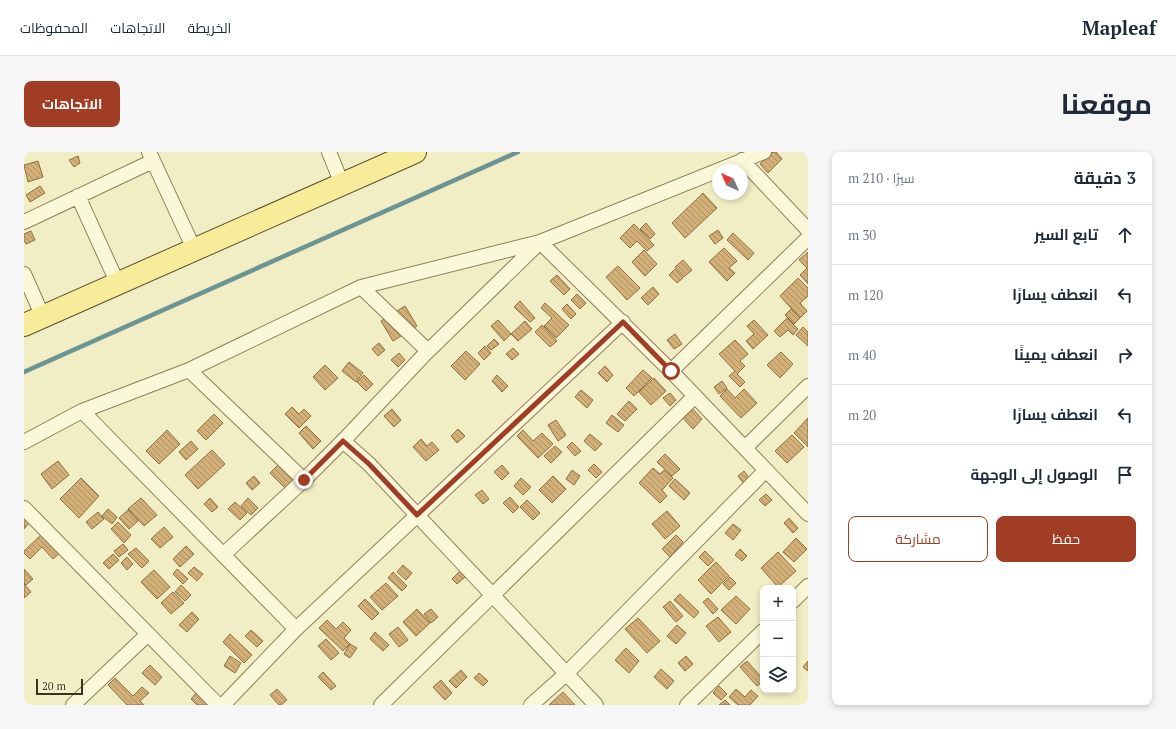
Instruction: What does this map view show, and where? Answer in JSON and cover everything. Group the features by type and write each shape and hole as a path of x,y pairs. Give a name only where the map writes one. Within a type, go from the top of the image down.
{"main road":[{"path":"33,321 117,282 415,152"}],"street":[{"path":"329,152 342,184"},
{"path":"24,442 82,411 188,370 361,287 540,242 764,152"},
{"path":"24,222 78,196 151,156 194,249"},
{"path":"742,160 808,230"},
{"path":"78,196 117,282"},
{"path":"671,371 808,238"},
{"path":"540,242 623,322 808,514"},
{"path":"223,555 304,480 428,351 540,242"},
{"path":"24,274 33,321"},
{"path":"361,287 428,351"},
{"path":"223,705 296,629 623,322"},
{"path":"188,370 304,480"},
{"path":"745,448 808,386"},
{"path":"381,705 694,396"},
{"path":"82,411 296,629"},
{"path":"343,441 369,464 596,705"},
{"path":"531,705 566,674 766,470"},
{"path":"24,508 218,705"},
{"path":"796,598 808,586"},
{"path":"687,705 760,633"},
{"path":"73,705 148,634"}],"building":[{"path":"773,152 776,152 782,159 768,173 760,164"},
{"path":"78,156 80,163 74,167 69,160"},
{"path":"38,161 43,177 28,182 24,165"},
{"path":"40,186 45,193 30,202 26,195"},
{"path":"703,193 717,208 685,238 672,223"},
{"path":"646,223 655,234 650,239 640,229"},
{"path":"634,224 654,245 647,251 637,241 630,248 620,238"},
{"path":"718,230 723,238 715,244 709,236"},
{"path":"31,231 35,240 26,244 24,234"},
{"path":"733,233 754,253 748,260 727,240"},
{"path":"724,248 737,261 729,268 735,273 727,281 709,262"},
{"path":"644,250 657,264 645,276 632,262"},
{"path":"808,252 808,284 800,275 807,268 799,260"},
{"path":"683,260 692,270 684,277 675,267"},
{"path":"618,266 640,288 627,300 606,277"},
{"path":"675,269 683,278 677,283 669,275"},
{"path":"557,275 570,289 564,295 550,281"},
{"path":"798,278 808,288 808,296 800,303 807,311 800,318 780,296"},
{"path":"653,287 659,294 648,305 641,298"},
{"path":"577,294 586,303 580,309 571,300"},
{"path":"520,301 535,318 530,322 514,307"},
{"path":"545,303 569,325 556,338 544,326 552,318 541,308"},
{"path":"567,304 576,314 571,319 562,309"},
{"path":"405,306 417,326 393,341 381,321"},
{"path":"791,309 800,318 794,324 785,315"},
{"path":"787,318 798,329 793,335 788,330 780,337 774,331"},
{"path":"498,320 511,334 504,341 491,326"},
{"path":"754,320 768,335 753,349 746,341 754,334 747,326"},
{"path":"525,321 532,329 518,341 511,334"},
{"path":"542,325 557,341 550,347 535,332"},
{"path":"803,327 808,332 808,346 796,335"},
{"path":"675,334 682,344 674,349 667,340"},
{"path":"494,339 499,344 491,350 487,346"},
{"path":"735,340 748,354 740,361 745,366 737,374 745,382 740,387 729,376 735,371 719,354"},
{"path":"379,343 385,350 378,356 372,349"},
{"path":"485,346 491,353 484,360 478,353"},
{"path":"513,348 519,354 512,360 506,354"},
{"path":"466,351 480,364 465,380 451,366"},
{"path":"781,352 793,364 780,378 767,365"},
{"path":"399,353 405,360 398,367 391,360"},
{"path":"349,362 363,373 356,382 342,371"},
{"path":"325,365 338,378 325,390 313,377"},
{"path":"605,366 613,375 607,382 598,373"},
{"path":"643,370 652,378 634,396 626,388"},
{"path":"364,375 373,384 366,391 357,382"},
{"path":"497,375 508,386 502,392 492,381"},
{"path":"654,378 666,391 651,405 639,392"},
{"path":"722,381 727,388 719,394 714,387"},
{"path":"727,389 735,398 744,389 757,403 741,418 720,396"},
{"path":"581,390 593,400 587,408 575,397"},
{"path":"670,393 676,400 670,406 663,398"},
{"path":"629,401 637,409 625,421 617,414"},
{"path":"292,407 299,414 304,409 311,416 299,428 285,414"},
{"path":"691,407 702,419 693,429 681,416"},
{"path":"392,409 401,420 394,427 384,416"},
{"path":"214,414 223,423 206,440 197,431"},
{"path":"612,415 624,425 618,432 606,423"},
{"path":"808,418 808,447 794,433"},
{"path":"556,420 566,435 558,441 548,425"},
{"path":"306,426 321,441 313,449 299,433"},
{"path":"458,429 465,436 457,443 451,436"},
{"path":"167,430 180,444 159,464 146,451"},
{"path":"523,430 533,441 542,433 553,444 538,458 517,436"},
{"path":"590,434 602,444 595,451 584,441"},
{"path":"792,435 804,447 787,463 775,451"},
{"path":"421,439 427,446 432,442 439,450 426,461 413,447"},
{"path":"191,441 198,449 186,460 179,452"},
{"path":"572,442 581,451 575,456 567,447"},
{"path":"555,446 562,452 551,463 544,456"},
{"path":"212,450 225,464 198,489 185,475"},
{"path":"665,454 680,469 672,476 657,462"},
{"path":"58,461 69,475 52,489 41,474"},
{"path":"279,464 296,482 287,490 270,473"},
{"path":"594,464 602,472 596,478 588,470"},
{"path":"502,465 509,473 502,480 494,472"},
{"path":"653,468 660,474 664,470 673,478 662,490 667,496 660,503 639,483"},
{"path":"572,470 580,476 574,485 566,479"},
{"path":"744,471 750,479 744,484 738,476"},
{"path":"254,476 260,483 252,490 246,483"},
{"path":"553,476 566,489 552,503 539,490"},
{"path":"81,478 99,496 79,518 60,499"},
{"path":"521,478 531,487 523,495 514,486"},
{"path":"675,479 690,493 684,500 669,486"},
{"path":"482,490 489,499 483,504 475,495"},
{"path":"766,494 772,500 765,506 759,500"},
{"path":"510,497 519,507 513,513 503,503"},
{"path":"141,498 157,515 144,526 128,509"},
{"path":"210,498 218,507 212,512 204,504"},
{"path":"248,498 258,508 251,515 241,506"},
{"path":"527,500 540,513 533,520 520,507"},
{"path":"235,502 247,513 240,520 228,509"},
{"path":"108,509 117,517 112,524 102,516"},
{"path":"128,510 138,521 129,529 119,518"},
{"path":"667,511 680,526 665,539 652,524"},
{"path":"98,512 104,519 92,529 86,522"},
{"path":"24,516 30,522 24,529"},
{"path":"789,518 798,528 793,533 784,523"},
{"path":"118,522 131,535 124,543 111,529"},
{"path":"733,524 741,530 733,540 725,533"},
{"path":"164,527 173,537 160,548 151,539"},
{"path":"43,533 61,552 53,559 42,547 30,559 24,551"},
{"path":"676,535 683,542 670,557 662,549"},
{"path":"796,538 807,549 794,562 783,552"},
{"path":"123,544 128,550 119,557 114,551"},
{"path":"186,546 194,554 180,567 173,559"},
{"path":"136,548 149,561 142,568 128,554"},
{"path":"740,549 747,556 742,561 735,555"},
{"path":"705,551 714,560 708,566 699,557"},
{"path":"778,552 796,571 780,585 776,585 761,568"},
{"path":"113,554 119,560 109,569 103,563"},
{"path":"127,557 133,564 127,570 121,563"},
{"path":"716,562 729,576 711,594 698,580"},
{"path":"403,565 412,573 406,580 397,572"},
{"path":"194,567 203,574 197,581 188,573"},
{"path":"24,569 33,579 26,585 24,583"},
{"path":"177,569 188,579 183,584 173,574"},
{"path":"154,570 170,587 157,599 141,582"},
{"path":"460,571 465,577 457,584 452,579"},
{"path":"393,572 407,586 402,591 388,578"},
{"path":"730,577 736,583 729,590 723,584"},
{"path":"386,583 398,596 382,610 370,597"},
{"path":"24,584 31,592 24,598"},
{"path":"181,585 191,595 185,601 175,592"},
{"path":"173,592 184,603 171,614 161,603"},
{"path":"680,594 699,612 694,618 674,600"},
{"path":"736,596 750,609 736,624 721,610"},
{"path":"708,598 718,609 713,614 703,602"},
{"path":"365,599 379,613 372,620 358,606"},
{"path":"670,601 683,616 676,622 663,607"},
{"path":"417,609 430,623 416,636 403,622"},
{"path":"431,609 438,617 431,623 424,614"},
{"path":"192,612 199,619 187,632 179,625"},
{"path":"718,617 731,632 719,642 706,626"},
{"path":"638,618 660,641 647,653 625,629"},
{"path":"327,620 336,629 343,622 351,630 344,638 350,644 343,651 319,628"},
{"path":"677,625 686,633 676,644 667,636"},
{"path":"398,627 408,640 399,647 389,634"},
{"path":"251,630 263,641 257,647 245,636"},
{"path":"375,632 389,645 383,651 370,639"},
{"path":"230,634 252,655 244,663 223,642"},
{"path":"326,639 339,653 331,660 318,646"},
{"path":"350,644 357,648 350,658 344,654"},
{"path":"626,648 639,661 629,673 615,660"},
{"path":"230,656 241,663 235,673 224,666"},
{"path":"686,656 693,664 685,671 678,663"},
{"path":"747,661 760,676 760,684 757,686 740,667"},
{"path":"808,661 808,671 803,667"},
{"path":"150,665 162,677 155,685 142,673"},
{"path":"661,669 674,681 667,689 654,677"},
{"path":"461,670 467,677 456,688 449,681"},
{"path":"323,672 336,686 331,690 318,677"},
{"path":"479,673 488,681 483,686 474,678"},
{"path":"115,678 133,696 142,687 149,693 140,701 144,705 127,705 108,685"},
{"path":"441,680 452,693 445,700 433,687"},
{"path":"719,686 727,694 721,700 713,693"},
{"path":"277,689 287,700 281,705 279,705 270,695"},
{"path":"736,689 745,697 751,690 758,696 750,705 738,705 729,697"},
{"path":"563,692 575,705 549,705"},
{"path":"196,693 208,705 197,705 191,699"},
{"path":"725,700 730,705 719,705"}],"waterway":[{"path":"24,372 518,152"}],"route":[{"path":"304,480 343,441 369,464 417,515 623,322 671,371"}]}
